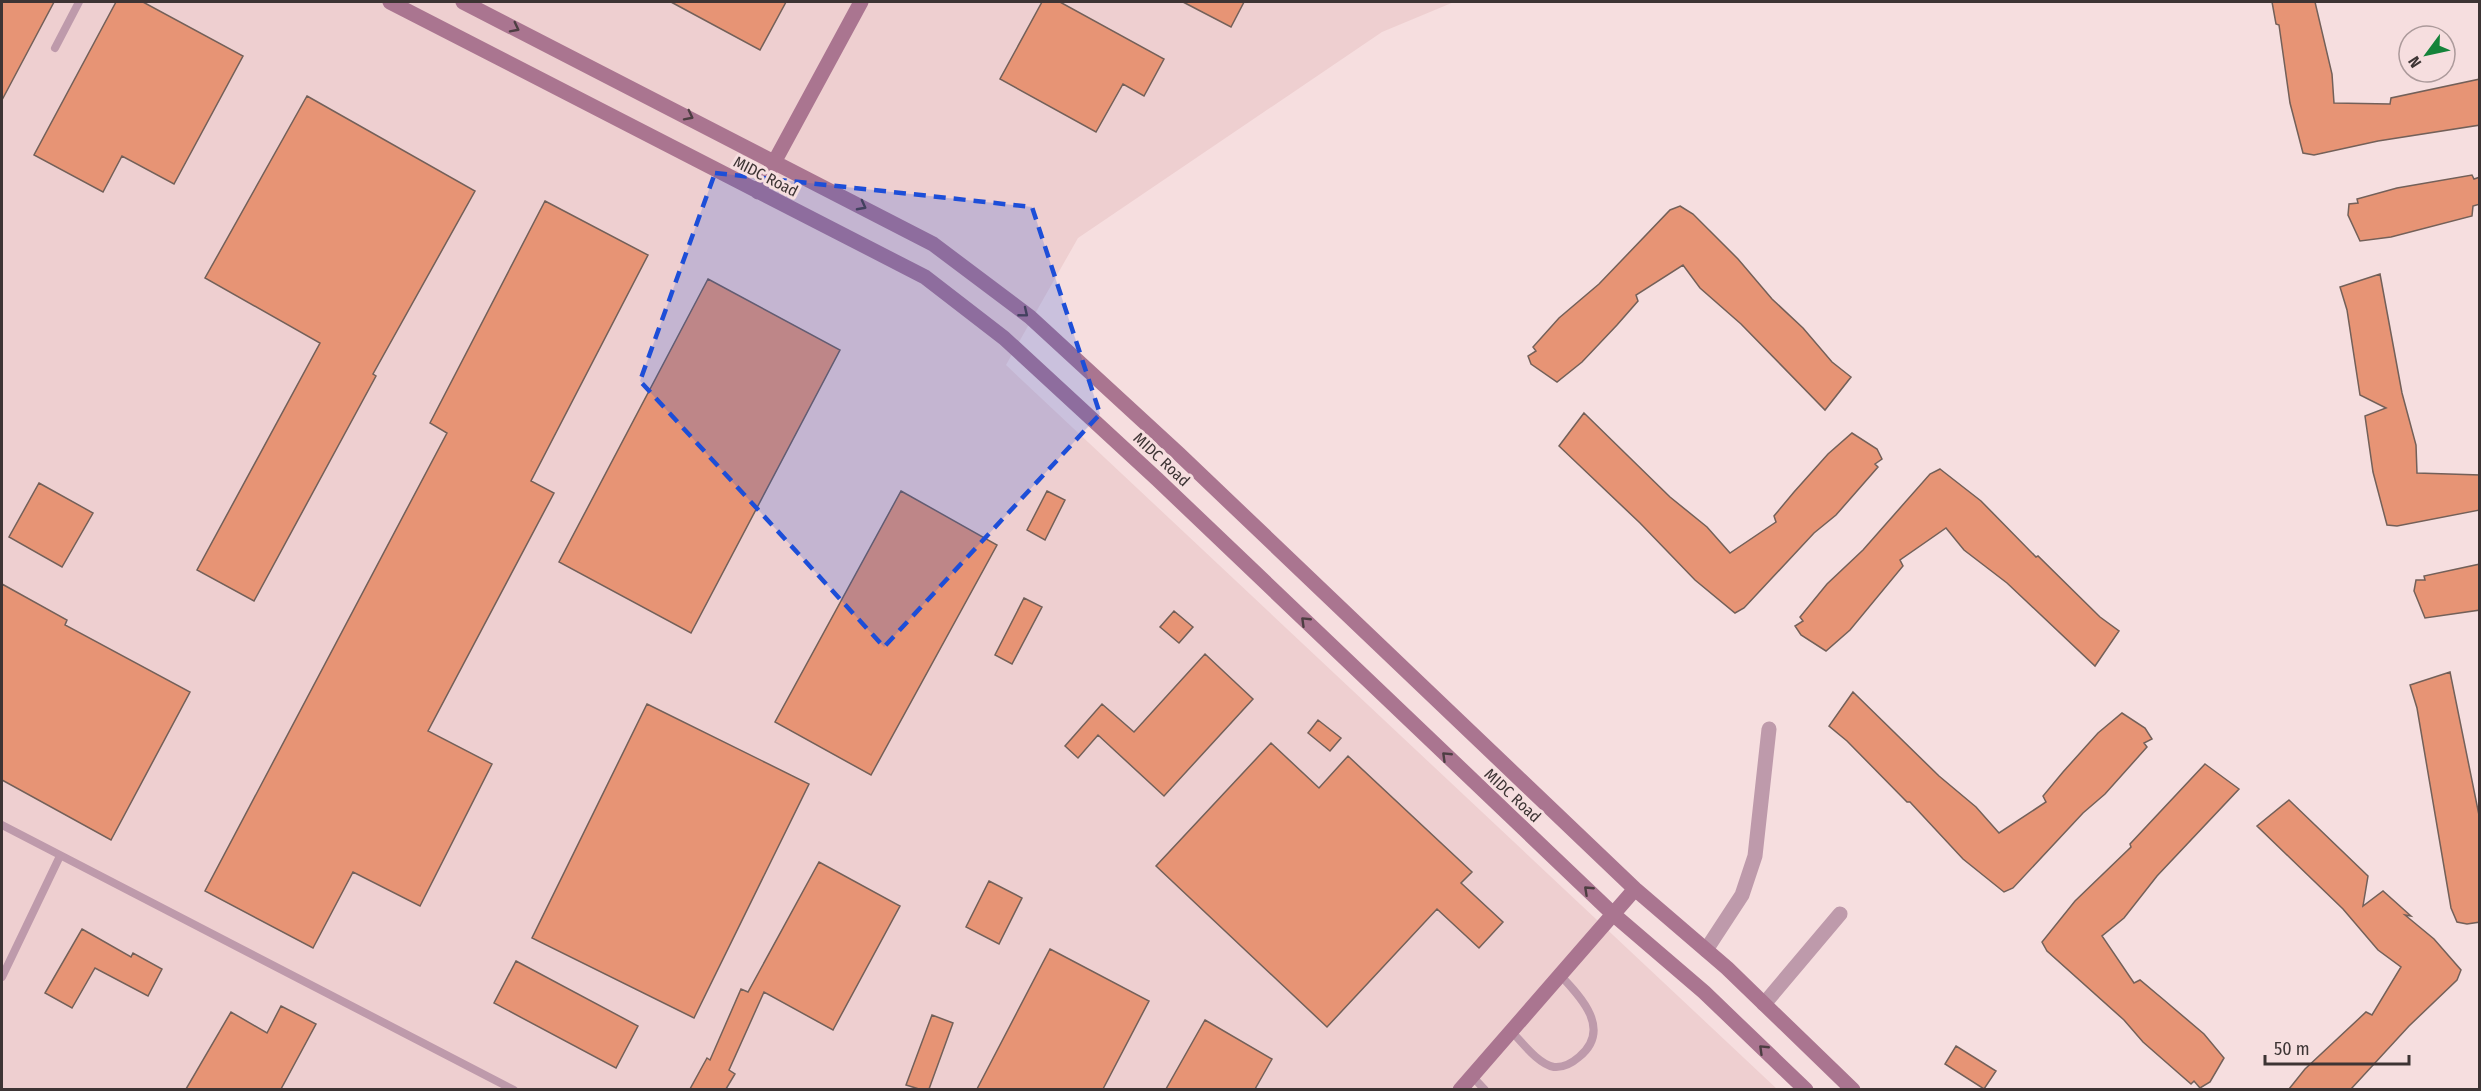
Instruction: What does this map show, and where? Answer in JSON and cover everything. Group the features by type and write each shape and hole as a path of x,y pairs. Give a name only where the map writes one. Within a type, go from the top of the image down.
{"main road":[{"name":"MIDC Road","path":"390,2 925,277 1004,338 1157,479 1613,914 1704,992 1806,1089"},
{"name":"MIDC Road","path":"463,2 775,160 933,244 1030,317 1179,454 1635,889 1764,1004 1853,1089"},
{"path":"758,192 861,2"},
{"path":"1460,1089 1635,889"}],"street":[{"path":"1706,951 1742,895 1755,856 1769,729"},
{"path":"1764,1004 1840,914"}],"lane":[{"path":"55,48 79,2"},
{"path":"2,825 514,1089"},
{"path":"2,976 60,856"},
{"path":"1511,1031 1533,1053 1553,1067 1566,1066 1591,1045 1595,1032 1594,1019 1574,990 1560,975"},
{"path":"1472,1076 1485,1089"}],"highlighted area":[{"path":"715,173 1032,207 1100,414 884,647 640,381"}],"shaded area":[{"path":"2,2 1454,2 1382,32 1078,238 1006,365 1777,1089 2,1090"}],"building":[{"path":"2,2 54,2 2,100"},
{"path":"116,2 143,2 243,56 174,184 122,156 103,192 34,155"},
{"path":"671,2 786,2 760,50"},
{"path":"1042,2 1060,2 1164,59 1144,96 1123,84 1096,132 1000,79"},
{"path":"1183,2 1244,2 1231,27"},
{"path":"2272,2 2315,2 2332,74 2334,103 2390,104 2391,98 2480,79 2480,125 2378,141 2314,155 2303,153 2290,103 2279,25 2276,24"},
{"path":"307,96 475,191 373,374 376,376 254,601 197,570 320,343 205,278"},
{"path":"2472,175 2474,179 2480,177 2480,204 2473,206 2472,216 2391,237 2360,241 2348,215 2349,204 2358,203 2357,199 2397,188"},
{"path":"545,201 648,255 531,481 554,493 428,731 492,764 420,906 353,872 313,948 205,891 447,433 430,423"},
{"path":"1680,206 1693,214 1738,259 1772,299 1803,328 1832,362 1851,377 1825,410 1741,324 1700,288 1683,265 1636,295 1638,301 1617,325 1582,362 1557,382 1531,364 1528,356 1536,351 1533,347 1559,318 1599,284 1670,210"},
{"path":"2380,274 2402,393 2416,445 2417,473 2480,475 2480,510 2397,526 2387,525 2373,472 2365,416 2386,408 2360,395 2347,310 2340,287"},
{"path":"708,279 840,350 691,633 559,562"},
{"path":"1584,413 1670,497 1707,527 1730,553 1776,522 1774,516 1794,492 1828,454 1852,433 1877,449 1882,459 1875,464 1878,467 1836,515 1814,533 1744,608 1735,613 1695,580 1640,523 1559,446"},
{"path":"1940,469 1981,501 2036,557 2038,556 2100,617 2119,631 2095,666 2007,583 1964,550 1946,528 1900,560 1903,566 1850,630 1826,651 1801,635 1795,626 1803,621 1800,617 1827,584 1863,550 1930,474"},
{"path":"39,483 93,513 62,567 9,537"},
{"path":"901,491 997,545 871,775 775,722"},
{"path":"1047,491 1065,500 1045,540 1027,530"},
{"path":"2480,564 2480,610 2425,618 2414,591 2416,580 2425,580 2424,576"},
{"path":"2,584 67,620 65,625 190,692 111,840 2,780"},
{"path":"1024,598 1042,607 1012,664 995,655"},
{"path":"1174,611 1193,627 1179,643 1160,627"},
{"path":"1205,654 1253,699 1164,796 1098,735 1078,758 1065,746 1102,704 1134,732"},
{"path":"2450,672 2480,820 2480,922 2467,924 2457,922 2451,908 2417,708 2410,685"},
{"path":"1853,692 1939,776 1976,807 1999,833 2046,802 2043,796 2063,772 2098,733 2122,713 2145,728 2152,739 2144,743 2147,747 2105,794 2083,813 2013,888 2004,892 1963,859 1910,802 1907,802 1847,741 1829,726"},
{"path":"647,704 809,784 694,1018 532,938"},
{"path":"1318,720 1341,738 1330,751 1308,733"},
{"path":"1271,743 1319,788 1348,756 1472,872 1461,883 1503,922 1479,948 1437,909 1327,1027 1156,866"},
{"path":"2205,764 2239,789 2157,876 2124,918 2102,936 2134,983 2140,980 2164,1000 2204,1034 2224,1058 2210,1082 2200,1088 2194,1081 2191,1084 2143,1042 2124,1020 2047,951 2042,942 2075,901 2131,847 2130,844"},
{"path":"2289,800 2368,876 2363,906 2383,891 2411,916 2405,915 2434,939 2461,970 2457,980 2409,1026 2351,1089 2289,1089 2305,1069 2366,1012 2372,1015 2401,967 2378,950 2343,909 2257,826"},
{"path":"819,862 900,906 833,1030 764,992 729,1070 735,1074 726,1089 690,1089 707,1058 710,1060 741,989 748,992"},
{"path":"989,881 1022,898 999,944 966,927"},
{"path":"82,929 131,957 133,953 162,969 148,996 95,968 72,1008 45,993"},
{"path":"1050,949 1149,1001 1103,1089 977,1089"},
{"path":"516,961 638,1026 616,1068 494,1003"},
{"path":"281,1006 316,1024 281,1089 186,1089 231,1012 267,1033"},
{"path":"932,1015 953,1023 929,1089 919,1089 906,1085"},
{"path":"1205,1020 1272,1059 1255,1089 1166,1089"},
{"path":"1956,1046 1996,1071 1984,1089 1945,1064"}]}
